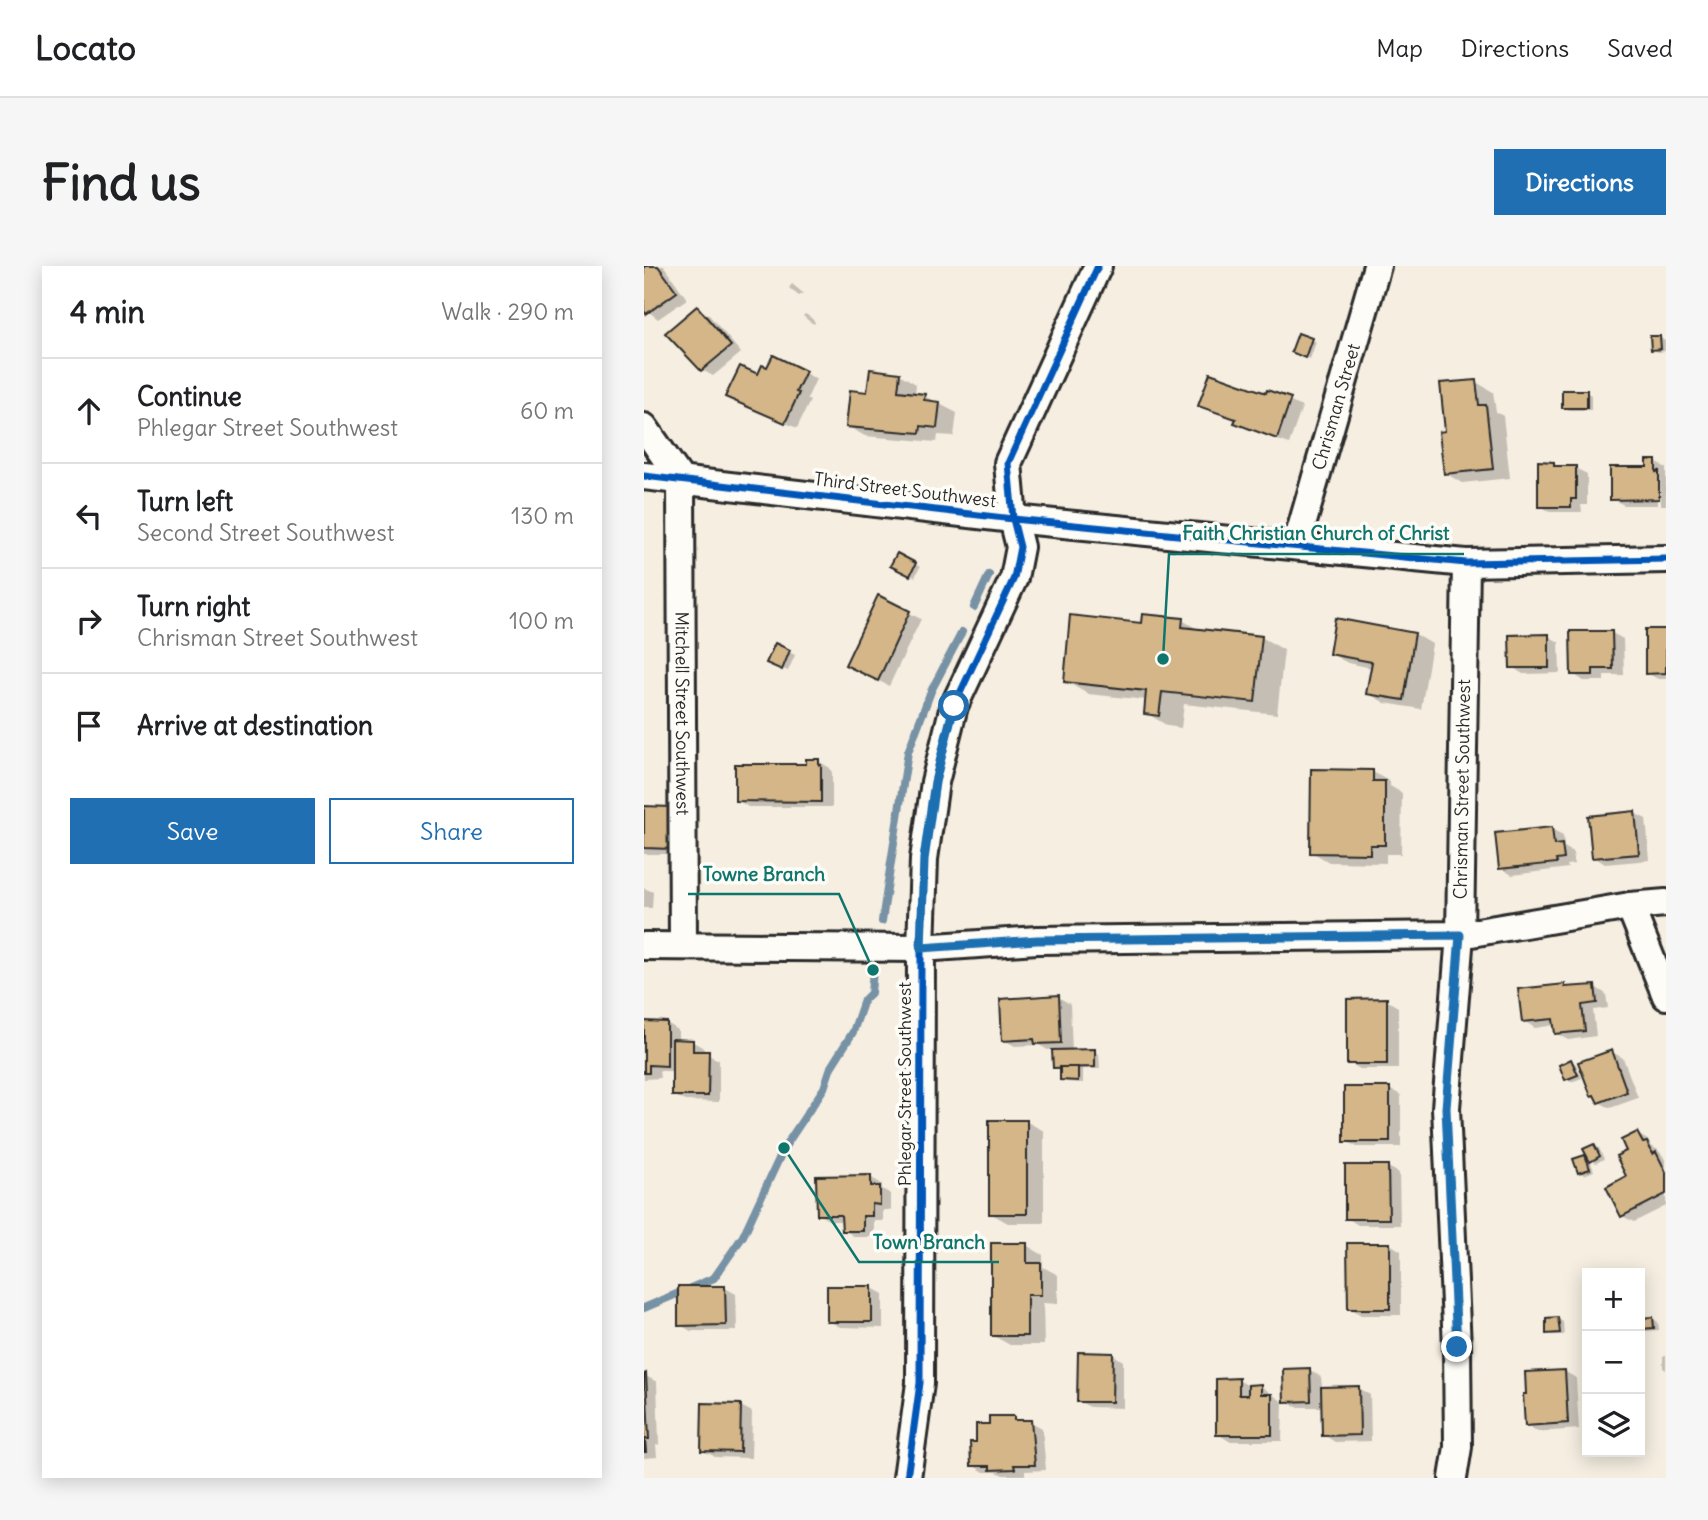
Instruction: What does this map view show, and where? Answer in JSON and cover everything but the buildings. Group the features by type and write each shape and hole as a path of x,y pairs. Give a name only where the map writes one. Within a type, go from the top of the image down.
{"street":[{"name":"Phlegar Street Southwest","path":"907,1478 919,1383 921,948 924,859 935,782 954,706 1014,578 1020,547 1013,519 1008,463 1098,266"},
{"name":"Chrisman Street","path":"1296,546 1377,266"},
{"path":"644,427 681,480"},
{"name":"Third Street Southwest","path":"644,476 1013,519 1466,563 1666,559"},
{"name":"Mitchell Street Southwest","path":"681,480 683,945"},
{"name":"Chrisman Street Southwest","path":"1454,1478 1458,1447 1457,1347 1446,1108 1460,935 1466,563"},
{"path":"644,946 921,948 1037,940 1460,935 1630,906 1666,903"},
{"path":"1630,906 1666,996"}],"waterway":[{"path":"974,607 989,575"},
{"path":"882,921 908,752 931,691 962,632"},
{"path":"644,1308 714,1278 743,1236 784,1148 824,1088 831,1067 853,1032 864,1000 871,993 873,970"}],"cycle path":[{"path":"907,1478 920,1383 921,948 924,859 935,782 954,706 1014,578 1020,547 1013,519 1008,463 1098,266"},
{"path":"644,476 1013,519 1466,563 1666,559"}],"place":[{"name":"Faith Christian Church of Christ","path":"1163,659"},
{"name":"Towne Branch","path":"873,970"},
{"name":"Town Branch","path":"784,1148"}],"route":[{"path":"954,706 935,782 924,859 921,948 1037,940 1460,935 1446,1108 1457,1347"}]}
